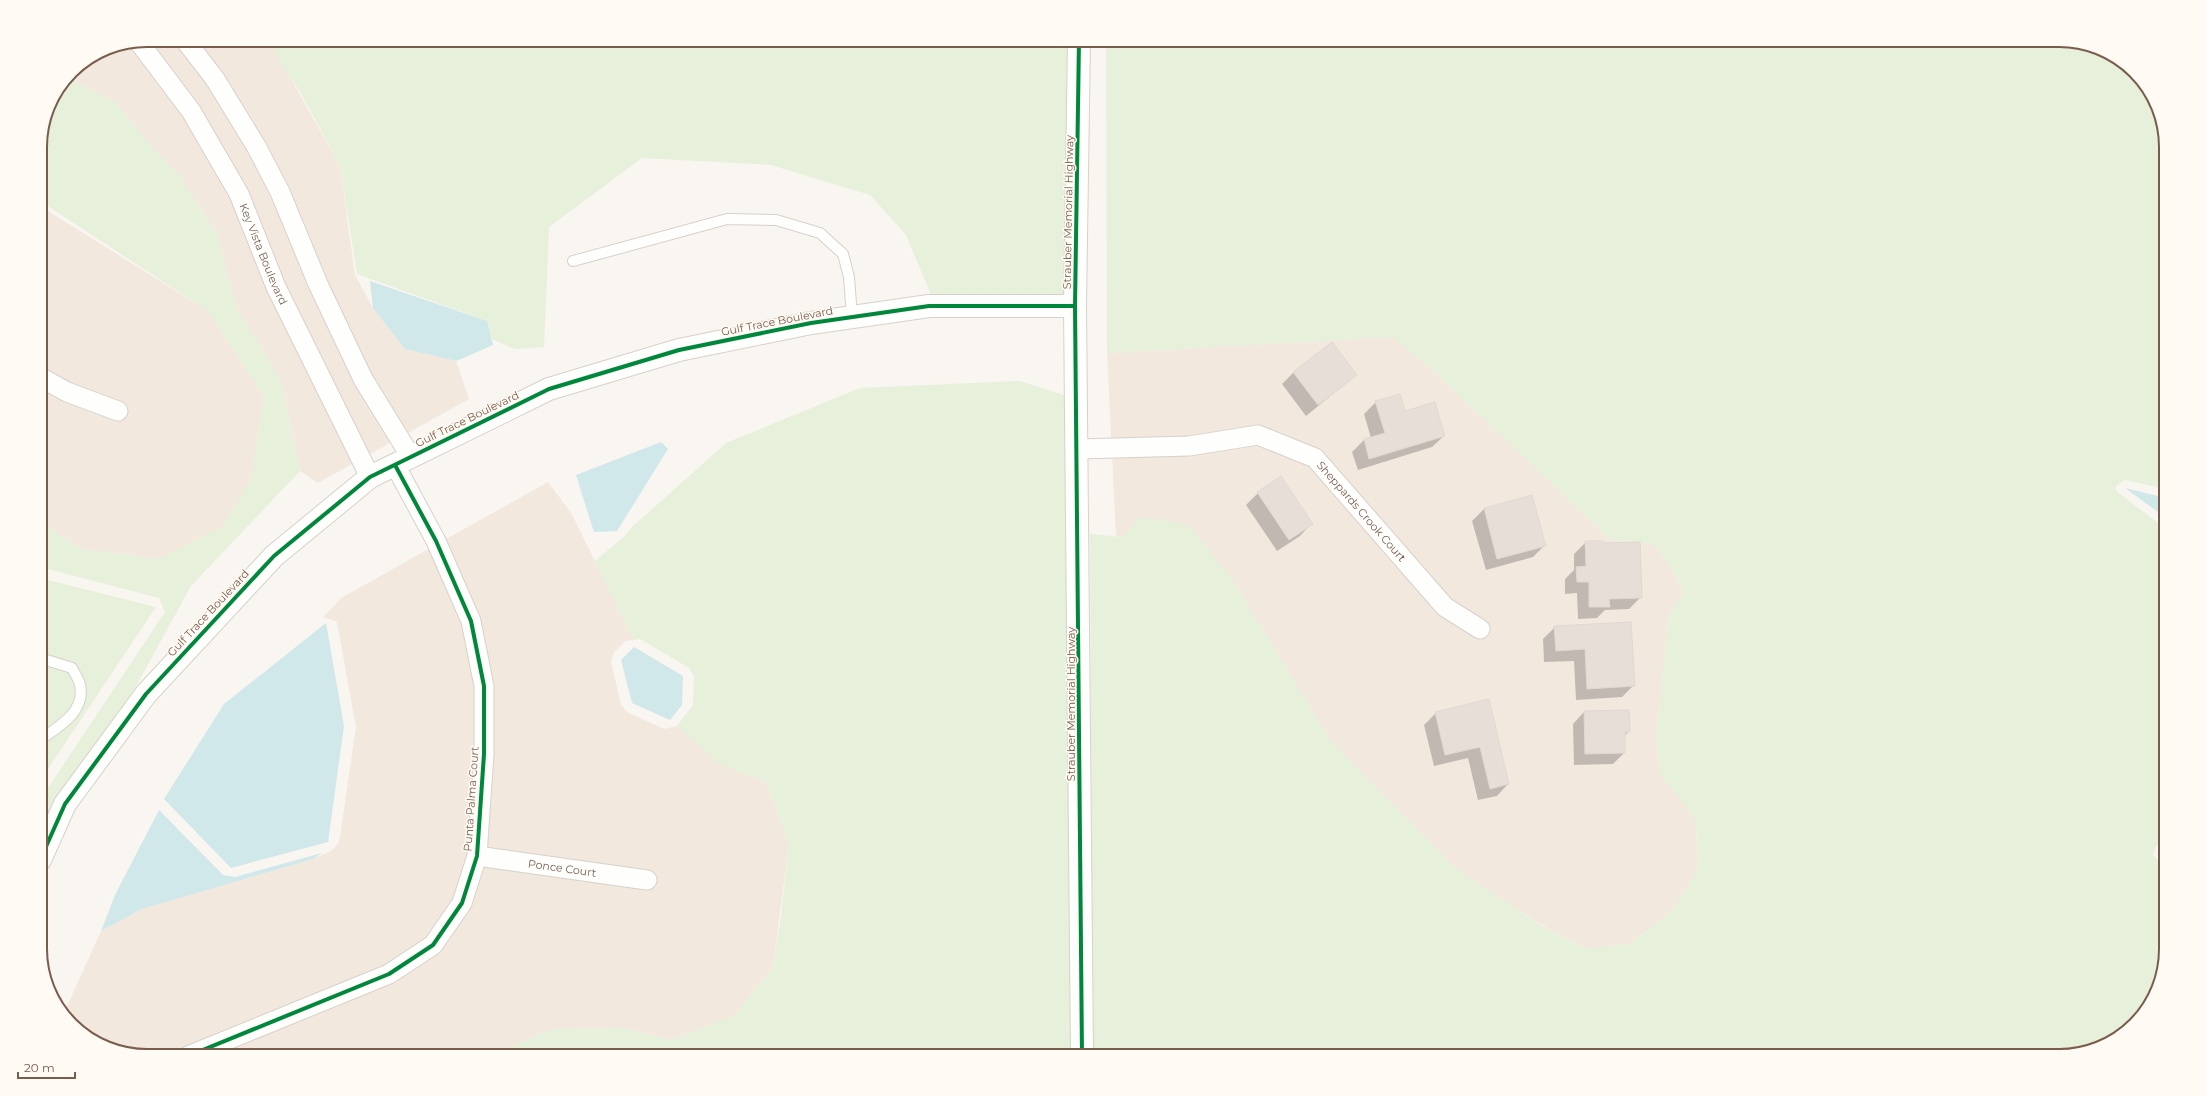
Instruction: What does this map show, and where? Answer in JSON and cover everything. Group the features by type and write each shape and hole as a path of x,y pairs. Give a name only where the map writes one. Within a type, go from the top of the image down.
{"street":[{"name":"Key Vista Boulevard","path":"143,47 191,111 239,194 276,287 370,477"},
{"path":"190,47 215,79 256,146 280,192 318,284 403,461"},
{"name":"Strauber Memorial Highway","path":"1079,47 1076,306 1082,1049"},
{"name":"Gulf Trace Boulevard","path":"47,844 65,804 146,694 274,556 370,477 550,388 679,350 811,322 929,306 1076,306"},
{"path":"47,381 67,392 118,411"},
{"name":"Sheppards Crook Court","path":"1078,449 1189,446 1258,435 1315,458 1445,607 1480,629"},
{"name":"Punta Palma Court","path":"205,1049 389,974 433,944 462,903 477,856 484,754 484,686 471,621 403,461"},
{"name":"Ponce Court","path":"477,856 647,880"}],"lane":[{"path":"573,261 727,219 776,220 820,233 843,254 849,277 852,317"},
{"path":"47,660 72,668 80,685 80,700 71,717 47,735"}],"shaded area":[{"path":"141,47 273,47 340,166 355,275 373,308 405,349 456,361 469,399 318,483 300,471 281,380 236,307 218,236 179,175 153,148 114,101 76,83 76,76 92,64 115,52 128,49"},
{"path":"47,210 208,311 264,397 251,479 223,526 159,559 82,549 47,526"},
{"path":"1392,337 1431,369 1611,540 1653,544 1668,562 1684,592 1669,615 1656,736 1660,774 1695,819 1699,864 1688,887 1670,913 1629,944 1587,949 1538,923 1454,868 1331,741 1230,576 1116,536 1107,353"},
{"path":"548,482 571,513 634,640 625,641 613,653 611,662 621,705 627,712 664,729 677,726 718,763 766,782 789,844 773,967 734,1016 671,1040 625,1028 551,1029 507,1049 147,1049 128,1047 103,1039 81,1024 72,1015 67,1007 101,931 142,909 313,859 331,851 339,843 356,727 337,622 323,617 341,598"}],"green space":[{"path":"272,47 1068,47 1065,296 932,297 906,235 870,195 771,165 642,158 549,227 544,347 515,349 492,339 487,321 357,274 340,166 303,97 279,60"},
{"path":"1106,47 2059,47 2085,50 2103,57 2125,72 2142,92 2154,115 2159,141 2159,487 2125,480 2116,486 2116,491 2159,524 2159,844 2153,854 2159,861 2159,949 2156,975 2149,993 2130,1020 2109,1036 2085,1046 2059,1049 1093,1049 1090,534 1122,537 1139,517 1188,524 1230,576 1331,741 1454,867 1537,923 1587,949 1629,944 1670,913 1688,887 1699,864 1695,819 1660,774 1656,736 1669,615 1684,592 1668,562 1653,544 1611,540 1431,369 1392,337 1107,353"},
{"path":"76,77 76,83 114,101 153,148 179,175 218,236 236,307 281,380 300,471 191,586 129,699 47,822 47,789 165,612 159,598 47,569 47,526 82,549 159,559 223,526 251,479 264,397 208,311 47,206 47,141 50,121 60,97"},
{"path":"1020,381 1066,396 1071,1049 507,1049 551,1029 625,1028 671,1040 734,1016 773,967 781,916 789,844 766,782 718,763 677,726 693,705 694,676 689,668 640,639 634,640 595,561 619,541 631,528 726,443 860,388"},
{"path":"47,580 156,607 47,770"}],"water":[{"path":"370,281 487,321 493,345 456,361 405,349 373,308"},
{"path":"661,442 668,449 617,531 594,532 576,475"},
{"path":"2125,488 2159,496 2159,513"},
{"path":"326,623 344,726 328,842 231,868 164,799 224,704"},
{"path":"634,647 683,676 682,705 670,720 632,703 621,660"},
{"path":"159,810 223,875 235,877 322,853 313,859 142,909 101,931 115,895"}],"building":[{"path":"1332,342 1357,375 1318,405 1293,372"},
{"path":"1400,394 1405,411 1435,402 1445,436 1369,459 1364,439 1385,433 1375,401"},
{"path":"1281,476 1313,524 1289,540 1257,492"},
{"path":"1532,495 1546,546 1497,559 1484,508"},
{"path":"1585,541 1602,541 1603,543 1640,542 1642,598 1609,599 1610,607 1589,607 1589,582 1577,582 1576,567 1586,566"},
{"path":"1631,622 1635,686 1587,689 1585,649 1556,651 1554,626"},
{"path":"1489,699 1509,784 1490,789 1480,747 1445,755 1435,712"},
{"path":"1629,710 1630,732 1625,732 1625,753 1585,754 1584,711"}],"cycle path":[{"path":"1079,47 1075,306 1082,1049"},
{"path":"47,844 65,804 146,694 274,556 370,477 549,389 679,350 811,323 929,306 1075,306"},
{"path":"205,1049 389,974 433,945 462,903 477,856 484,754 484,686 471,621 436,541 395,465"}]}
